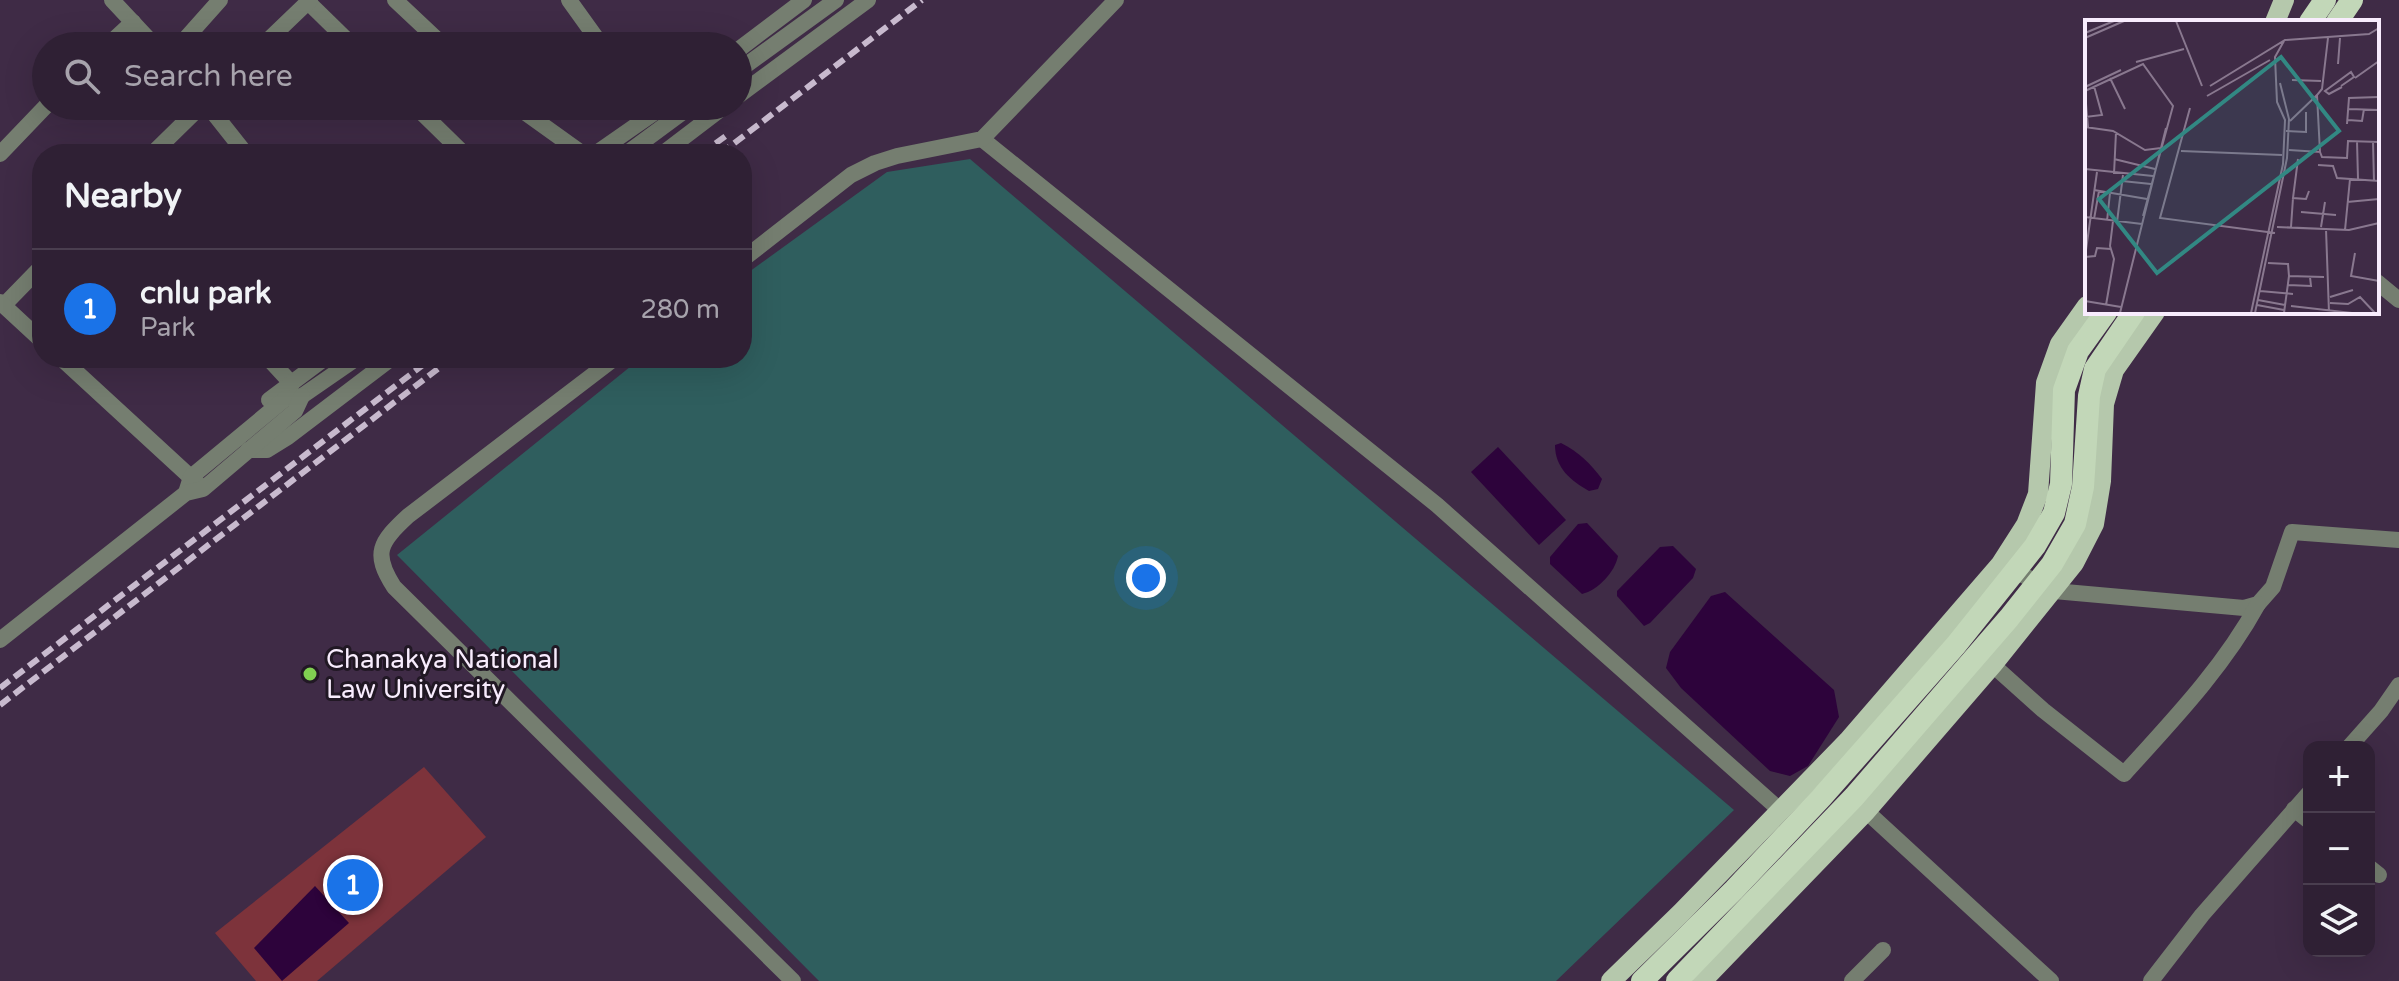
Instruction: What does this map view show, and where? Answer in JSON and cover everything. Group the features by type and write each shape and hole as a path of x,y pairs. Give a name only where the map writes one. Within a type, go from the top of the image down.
{"highway":[{"path":"2311,20 2325,0"},
{"path":"2338,20 2352,0"},
{"path":"1642,981 1821,798 1956,645 2035,546 2054,513 2061,484 2064,390 2078,351 2105,314"},
{"path":"1677,981 1854,797 2052,564 2075,524 2083,487 2089,396 2095,369 2133,314"}],"main road":[{"path":"2276,20 2284,0"},
{"path":"2328,20 2332,0"},
{"path":"1611,981 1848,741 2001,564 2026,525 2038,494 2046,383 2060,344 2085,309"},
{"path":"1702,981 1866,811 1993,664 2074,563 2094,524 2101,481 2104,404 2114,370 2154,314"}],"street":[{"path":"112,0 142,32"},
{"path":"191,32 220,0"},
{"path":"395,0 429,32"},
{"path":"569,0 592,32"},
{"path":"752,39 804,0"},
{"path":"752,61 836,0"},
{"path":"752,86 868,0"},
{"path":"752,252 851,175 875,163 982,139 1116,0"},
{"path":"277,32 309,1 339,32"},
{"path":"122,32 133,22"},
{"path":"0,154 33,120"},
{"path":"162,144 187,120"},
{"path":"219,120 238,144"},
{"path":"429,120 454,144"},
{"path":"536,120 569,144"},
{"path":"608,144 640,120"},
{"path":"640,144 672,120"},
{"path":"675,144 707,120"},
{"path":"982,139 1437,505 1781,811"},
{"path":"32,276 2,304 32,332"},
{"path":"2379,284 2399,300"},
{"path":"71,368 193,486"},
{"path":"277,368 297,390"},
{"path":"0,640 193,486 269,418 295,411 297,390 316,368"},
{"path":"269,418 258,413 265,403 338,368"},
{"path":"248,450 267,450 288,437 379,368"},
{"path":"602,368 408,516 391,532 381,551 382,568 394,587 416,610 793,981"},
{"path":"193,486 248,450 269,418"},
{"path":"1946,627 2124,774 2199,692 2241,635 2258,604 2273,587 2292,532 2399,540"},
{"path":"2001,564 2054,591 2244,608 2258,604"},
{"path":"2354,741 2399,685"},
{"path":"2151,981 2202,915 2303,799"},
{"path":"2294,809 2303,816"},
{"path":"1866,811 2051,981"},
{"path":"1852,981 1883,950"}],"shaded area":[{"path":"1561,443 1579,454 1598,473 1602,479 1598,489 1589,491 1565,473 1556,453 1555,445"},
{"path":"1498,447 1566,520 1539,545 1471,472"},
{"path":"1587,523 1618,556 1605,580 1582,594 1550,564 1550,557 1578,524"},
{"path":"1673,546 1696,569 1693,578 1644,626 1617,596 1617,591 1660,547"},
{"path":"1725,592 1834,690 1839,717 1808,766 1790,776 1770,771 1681,688 1666,668 1670,652 1711,596"},
{"path":"424,767 486,837 317,981 256,981 215,933"},
{"path":"315,886 349,923 282,981 254,948"}],"building":[{"path":"970,159 1734,810 1556,981 819,981 397,555 629,368 752,368 752,270 887,172"}],"railway":[{"path":"733,144 922,0"},
{"path":"715,144 727,135"},
{"path":"0,688 419,368"},
{"path":"0,705 439,368"}],"place":[{"name":"Chanakya National Law University","path":"310,674"},
{"name":"cnlu park","path":"353,885"}]}
